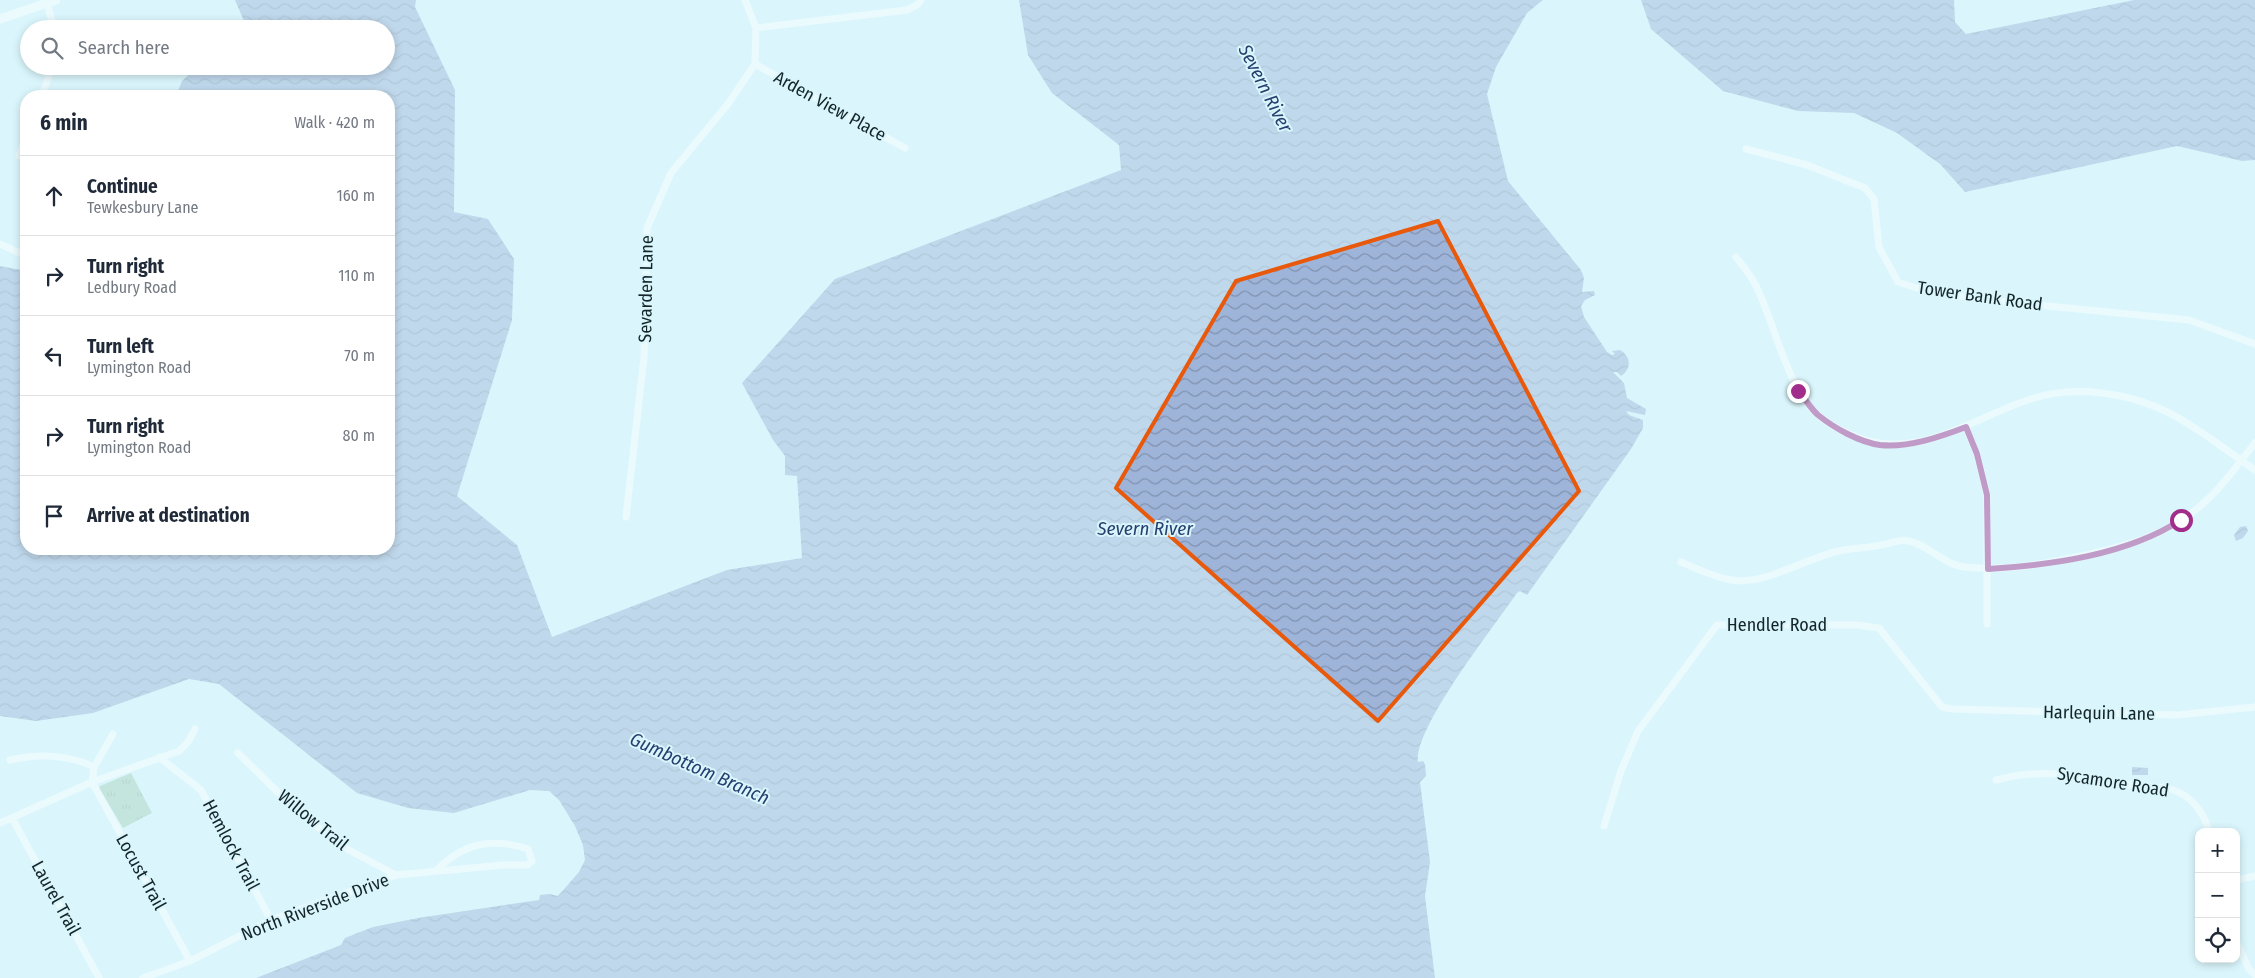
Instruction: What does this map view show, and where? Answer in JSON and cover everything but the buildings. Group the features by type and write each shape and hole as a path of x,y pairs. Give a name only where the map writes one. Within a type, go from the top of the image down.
{"street":[{"path":"746,0 756,28 755,64"},
{"path":"756,28 906,10 917,5 921,0"},
{"path":"0,20 52,2 53,20"},
{"name":"Arden View Place","path":"755,64 905,148"},
{"name":"Sevarden Lane","path":"626,517 644,357 647,228 671,174 728,104 755,64"},
{"path":"44,90 49,75"},
{"name":"Tower Bank Road","path":"1746,149 1807,165 1865,188 1874,199 1879,247 1898,282 1929,292 2016,303 2189,320 2255,344"},
{"path":"0,244 20,253"},
{"path":"1736,257 1754,282 1798,391 1816,414 1836,428 1859,439 1880,445 1940,437 2003,409 2042,396 2072,392 2100,393 2142,401 2180,417 2255,470"},
{"path":"1966,427 1977,454 1987,495 1987,624"},
{"path":"1681,562 1704,572 1732,580 1751,581 1838,551 1901,540 1919,544 1939,557 1960,566 1988,569 2022,567 2065,560 2124,547 2154,536 2181,520 2209,499 2255,443"},
{"name":"Hendler Road","path":"1604,826 1621,771 1638,731 1716,625 1857,625 1879,628 1942,707"},
{"name":"Harlequin Lane","path":"1942,707 1952,709 2174,715 2255,707"},
{"path":"0,823 92,782 178,751 188,742 195,729"},
{"path":"92,782 94,767 113,734"},
{"name":"Willow Trail","path":"238,753 299,813 345,848 396,875"},
{"path":"10,760 28,756 78,759 94,767"},
{"name":"Hemlock Trail","path":"159,757 201,790 271,920"},
{"name":"Sycamore Road","path":"1996,780 2014,775 2048,772 2107,783 2173,790 2188,799 2200,810 2206,819 2208,828"},
{"name":"Locust Trail","path":"92,782 190,961"},
{"name":"Laurel Trail","path":"12,818 99,978"},
{"name":"North Riverside Drive","path":"143,978 190,961 271,920 396,875 527,864 532,861 528,850 508,843 488,842 450,857 436,871"},
{"path":"2240,879 2255,876"},
{"path":"2240,949 2249,969 2255,976"}],"highlighted area":[{"path":"1438,221 1579,491 1378,721 1116,488 1236,281"}],"green space":[{"path":"131,773 152,813 123,828 99,788"}],"water":[{"name":"Severn River","path":"235,0 416,0 415,7 455,90 454,212 488,219 514,259 512,320 457,496 517,545 552,637 727,570 802,558 797,476 785,475 785,456 773,440 742,383 835,279 1121,170 1119,145 1052,93 1028,55 1019,0 1543,0 1527,13 1496,67 1487,94 1508,181 1581,270 1584,278 1582,292 1594,291 1595,295 1585,300 1581,306 1584,317 1607,352 1612,355 1615,354 1612,351 1620,350 1624,353 1629,363 1627,370 1621,376 1617,372 1613,372 1624,383 1627,398 1646,409 1645,415 1626,411 1629,415 1643,420 1643,428 1631,449 1527,595 1520,591 1517,593 1457,677 1428,726 1420,747 1418,762 1423,761 1425,764 1426,776 1420,782 1430,862 1425,896 1435,978 256,978 341,945 345,938 373,927 418,918 539,900 540,895 558,896 579,872 585,860 583,845 575,826 559,800 549,791 530,790 454,813 408,808 357,793 219,684 189,679 93,713 36,721 0,716 0,266 20,270 20,555 395,555 395,90 178,90 182,81 188,75 395,75 395,20 244,20"},
{"path":"1641,0 1954,0 1955,22 1966,34 2134,0 2255,0 2255,160 2242,161 2177,146 1965,192 1940,164 1897,133 1854,113 1798,111 1723,91 1651,29"},
{"path":"2246,526 2248,531 2243,538 2236,541 2234,535 2240,527"},
{"path":"2132,767 2148,768 2148,775 2132,775"}],"route":[{"path":"1798,391 1816,414 1836,428 1859,439 1880,445 1916,442 1940,437 1966,427 1977,454 1987,495 1988,569 2056,562 2108,551 2154,536 2181,520"}],"water label":[{"name":"Gumbottom Branch","path":"700,768"}]}
